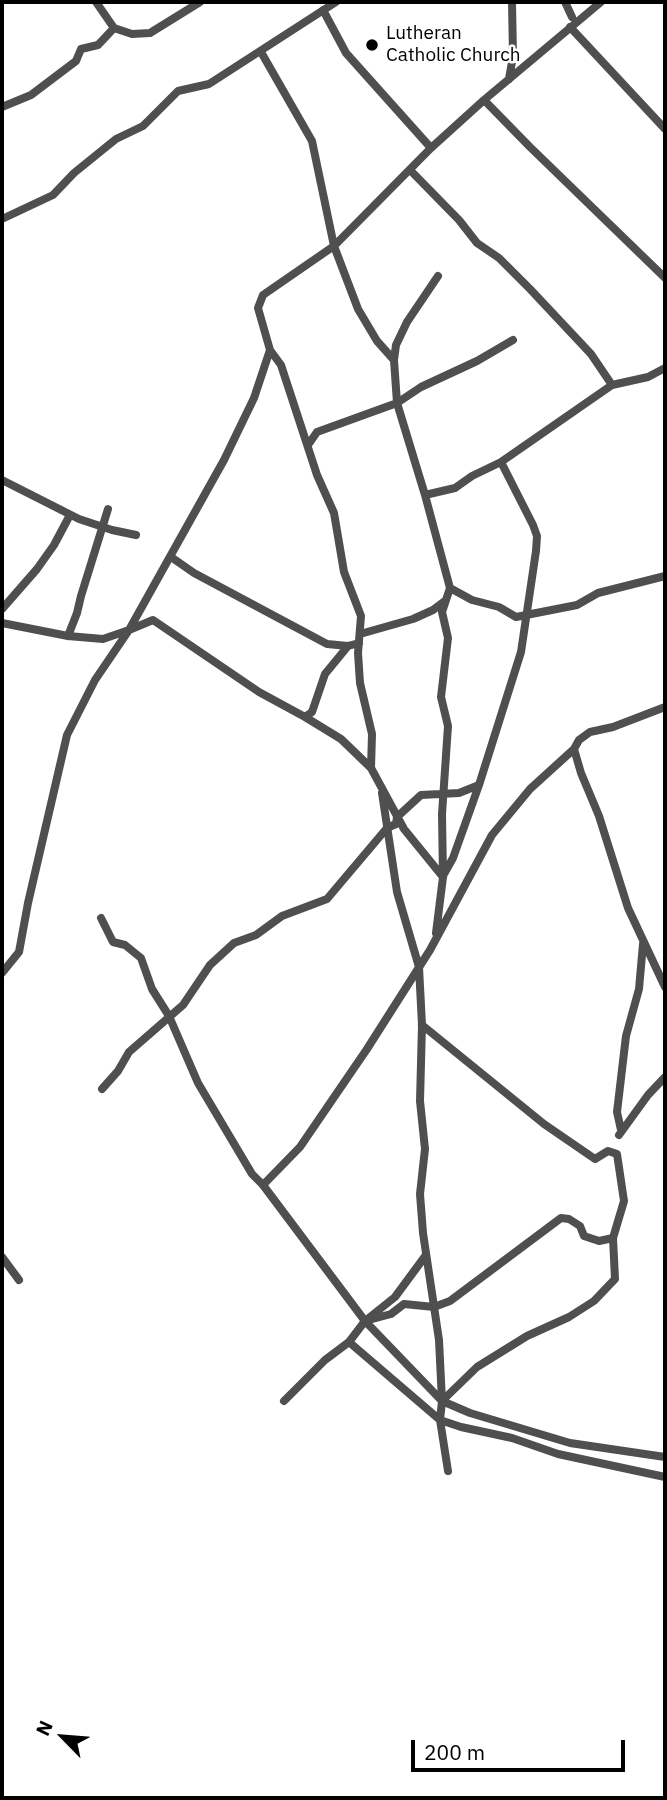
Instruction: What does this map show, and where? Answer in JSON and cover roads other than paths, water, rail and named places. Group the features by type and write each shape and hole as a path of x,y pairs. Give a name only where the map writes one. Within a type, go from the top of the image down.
{"street":[{"path":"96,2 114,28 132,33 150,33 199,2"},
{"path":"2,219 53,195 74,173 116,139 143,126 178,91 209,84 336,2"},
{"path":"509,79 513,56 512,2"},
{"path":"565,2 571,22 665,129"},
{"path":"371,768 372,734 360,683 360,617 344,572 334,513 317,475 281,365 270,350 258,308 263,295 334,246 431,148 571,22 601,2"},
{"path":"323,10 346,53 431,148"},
{"path":"2,107 32,95 76,61 81,49 98,46 114,28"},
{"path":"261,52 312,141 334,246 358,309 377,341 394,360"},
{"path":"484,100 530,147 662,267 665,278"},
{"path":"411,170 477,243 499,258 591,354 612,386"},
{"path":"436,937 443,877 443,793 448,726 441,697 448,638 442,612 450,589 397,403 394,360 396,345 407,322 438,276"},
{"path":"308,445 317,432 397,403 421,387 513,340"},
{"path":"2,973 19,952 67,735 95,680 129,631 171,557 254,398 270,350"},
{"path":"425,495 455,488 472,476 501,463 612,386 648,377 665,368"},
{"path":"443,877 453,858 479,785 521,652 528,616 537,536 501,463"},
{"path":"2,480 70,515 136,535"},
{"path":"68,636 108,509"},
{"path":"2,609 43,561 70,515"},
{"path":"171,557 194,573 327,644 348,646"},
{"path":"450,589 472,600 499,607 516,617 577,604 622,585 665,576"},
{"path":"306,717 312,712 325,674 348,646 360,638 413,619 446,600"},
{"path":"2,623 68,636 103,639 153,620 259,692 341,739 371,768 397,817 443,877"},
{"path":"262,1185 300,1147 324,1112 419,967 492,835 530,789 590,732 613,727 665,707"},
{"path":"574,749 580,773 599,816 628,908 665,987"},
{"path":"102,1088 118,1071 129,1052 183,1005 210,965 234,943 256,935 282,916 327,898 387,828 396,824 397,817 421,795 459,793 479,785"},
{"path":"381,787 397,892 419,967 422,1026 419,1101 425,1149 420,1194 439,1340 442,1401 440,1420 448,1471"},
{"path":"101,918 113,942 125,945 141,958 152,989 169,1016 198,1083 252,1174 365,1321 442,1401 470,1413 570,1443 665,1457"},
{"path":"643,941 639,989 626,1035 617,1112 620,1132 665,1077"},
{"path":"422,1026 544,1124 595,1159 608,1151 617,1154 624,1201 613,1238 615,1279 594,1301 569,1317 527,1336 477,1367 442,1401"},
{"path":"365,1321 391,1314 404,1304 434,1307 450,1301 561,1218 569,1219 580,1226 584,1236 599,1241 613,1238"},
{"path":"284,1401 325,1360 349,1342 365,1321 395,1297 426,1255"},
{"path":"2,1257 19,1280"},
{"path":"349,1342 440,1420 512,1438 558,1454 665,1477"}],"place":[{"name":"Lutheran Catholic Church","path":"372,45"}]}
